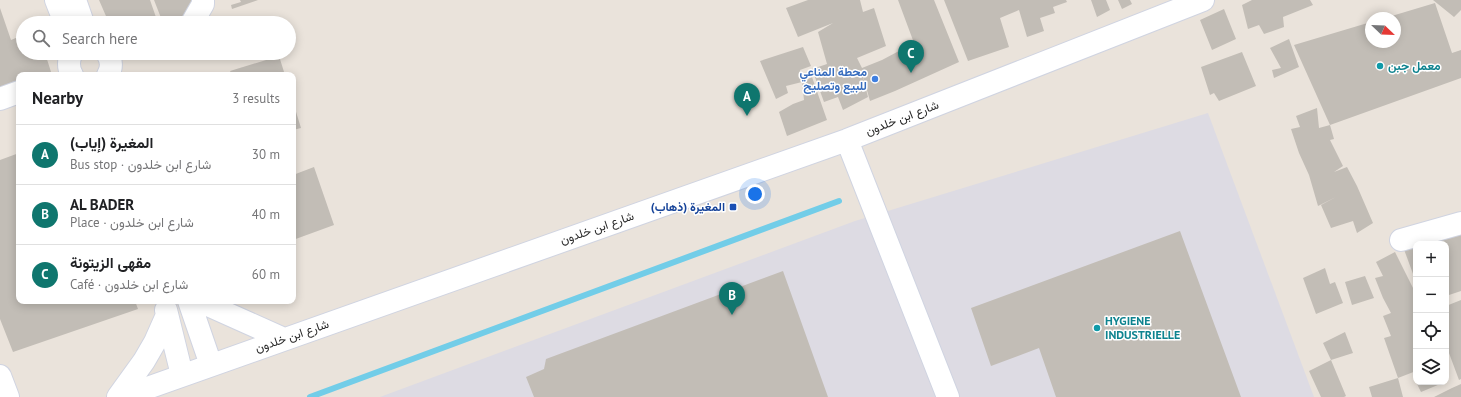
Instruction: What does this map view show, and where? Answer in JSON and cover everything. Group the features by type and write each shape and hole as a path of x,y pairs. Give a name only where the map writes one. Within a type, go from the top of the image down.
{"street":[{"path":"56,0 62,16"},
{"path":"75,0 81,16"},
{"path":"196,16 203,4 203,0"},
{"name":"شارع ابن خلدون","path":"122,397 211,364 847,140 1204,0"},
{"path":"0,99 16,93"},
{"path":"847,140 948,397"},
{"path":"1401,240 1461,223"},
{"path":"190,304 211,364"},
{"path":"206,304 284,339"},
{"path":"165,308 182,375"},
{"path":"118,397 144,361 155,342 165,308"},
{"path":"0,376 8,397"}],"shaded area":[{"path":"1208,113 1314,397 380,397 855,221"}],"building":[{"path":"99,0 150,0 156,16 106,16"},
{"path":"154,0 194,0 189,16 160,16"},
{"path":"240,0 258,0 232,9 231,5 241,2"},
{"path":"808,0 860,0 863,12 874,8 886,46 857,58 862,68 882,60 914,43 898,0 934,0 959,62 870,101 861,69 868,97 843,110 838,97 824,102 812,69 827,64 818,32 833,23 798,37 786,8"},
{"path":"944,0 1066,0 1067,2 1053,7 1055,13 1040,18 1044,31 1027,37 1019,10 1000,18 1009,47 968,61"},
{"path":"1091,0 1106,0 1110,10 1097,17"},
{"path":"1118,0 1130,0 1132,4 1122,9"},
{"path":"1252,0 1310,0 1313,5 1283,17 1284,27 1264,34 1259,25 1248,29 1242,5"},
{"path":"1433,0 1461,0 1461,10 1454,17"},
{"name":"معمل جبن","path":"1435,3 1452,53 1461,50 1461,78 1330,125 1294,45 1365,24 1365,48 1401,48 1401,13"},
{"path":"0,8 11,40 16,38 16,60 47,60 51,72 16,72 16,91 0,97"},
{"path":"1224,9 1236,39 1212,50 1200,20"},
{"path":"1289,39 1299,67 1274,78 1272,70 1281,68 1270,48"},
{"path":"803,47 811,66 800,70 802,82 786,86 788,93 776,99 760,61"},
{"path":"1242,52 1256,86 1219,101 1214,93 1210,95 1201,67"},
{"path":"266,60 280,60 284,72 230,72"},
{"path":"812,77 827,120 787,136 779,112 804,100 802,82"},
{"path":"1317,108 1319,128 1330,125 1334,139 1330,140 1343,166 1334,172 1347,167 1373,223 1357,233 1353,221 1331,228 1321,205 1336,197 1318,206 1309,175 1299,153 1291,129 1300,127 1296,116"},
{"path":"296,112 301,128 296,129"},
{"path":"16,154 16,304 136,304 138,309 13,352 0,319 0,160"},
{"path":"314,167 334,225 296,239 296,174"},
{"path":"1461,229 1461,291 1449,295 1449,241 1414,241"},
{"name":"HYGIENE INDUSTRIELLE","path":"1180,231 1241,397 1056,397 1039,348 991,366 971,308"},
{"path":"1413,241 1413,274 1402,244"},
{"path":"1395,252 1413,288 1413,372 1398,378 1384,338 1391,336 1383,316 1391,313 1375,278 1383,276 1376,262"},
{"path":"1325,268 1330,284 1335,282 1343,303 1316,314 1303,278"},
{"path":"783,271 828,397 534,397 526,377 544,369 546,359"},
{"path":"1365,276 1374,298 1352,305 1345,282"},
{"path":"1461,300 1461,379 1459,380 1449,353 1449,305"},
{"path":"1345,332 1353,353 1331,360 1323,343"},
{"path":"1331,360 1346,396 1344,397 1321,397 1309,371"},
{"path":"1398,378 1403,397 1372,397 1369,387"},
{"path":"1461,384 1461,397 1434,397 1452,388"},
{"path":"1418,385 1438,385 1421,392"}],"waterway":[{"path":"310,397 839,201"}],"place":[{"name":"معمل جبن","path":"1380,66"},
{"name":"مقهى الزيتونة","path":"911,73"},
{"name":"محطة المناعي للبيع وتصليح","path":"875,79"},
{"name":"المغيرة (إياب)","path":"747,116"},
{"name":"المغيرة (ذهاب)","path":"733,207"},
{"name":"AL BADER","path":"732,315"},
{"name":"HYGIENE INDUSTRIELLE","path":"1097,328"}]}
